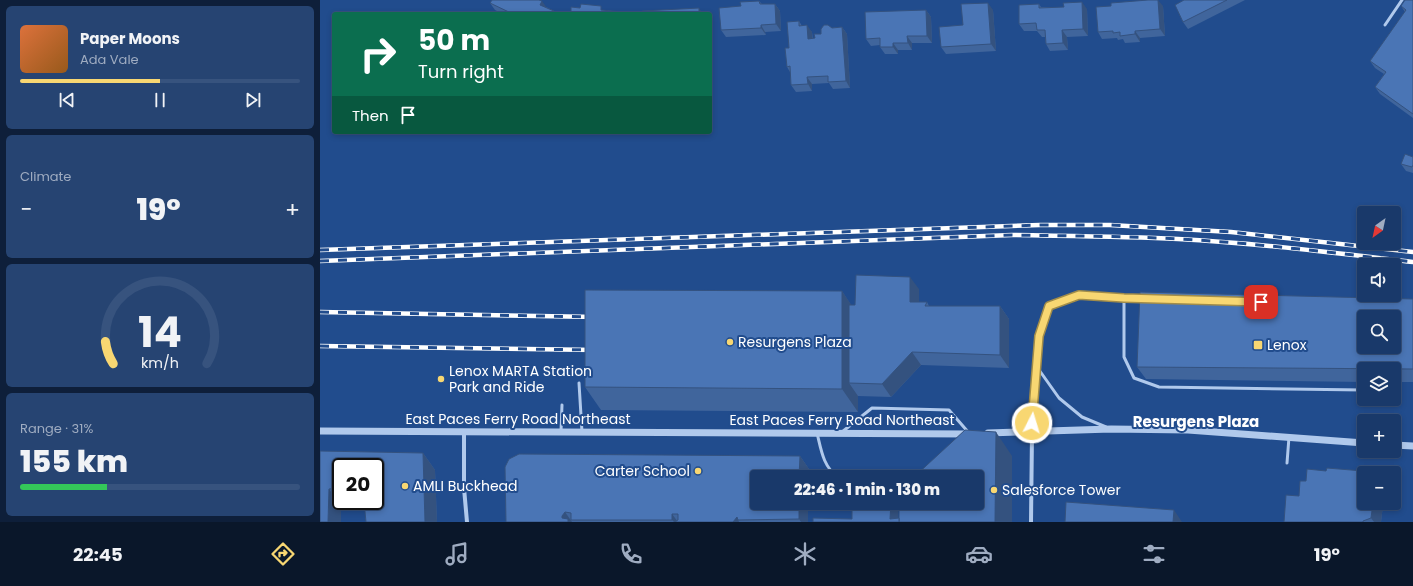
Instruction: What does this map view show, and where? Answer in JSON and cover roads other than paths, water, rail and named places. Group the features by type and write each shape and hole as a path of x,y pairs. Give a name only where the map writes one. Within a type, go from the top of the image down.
{"street":[{"name":"East Paces Ferry Road Northeast","path":"320,431 817,433 968,437 1111,429 1188,430 1357,442"},
{"path":"464,431 464,488 467,522"},
{"path":"1031,522 1032,433"},
{"path":"1401,445 1413,446"}],"lane":[{"path":"1385,25 1402,0"},
{"path":"1032,433 1039,336 1049,306 1079,295 1147,299"},
{"path":"1124,298 1124,357 1134,378 1159,387 1357,390"},
{"path":"1037,367 1059,398 1068,406 1082,417 1111,429"},
{"path":"579,383 582,432"},
{"path":"561,432 562,405"},
{"path":"840,434 872,408 948,410 968,437"},
{"path":"817,433 825,463 831,470"},
{"path":"1287,463 1289,437"}],"railway":[{"path":"320,250 1040,225 1110,225 1231,232 1413,252"},
{"path":"320,261 1012,235 1178,239 1237,243 1413,262"},
{"path":"320,312 597,317"},
{"path":"320,346 596,350"}],"place":[{"name":"Resurgens Plaza","path":"730,342"},
{"name":"Lenox","path":"1258,345"},
{"name":"Lenox MARTA Station Park and Ride","path":"441,379"},
{"name":"Carter School","path":"698,471"},
{"name":"AMLI Buckhead","path":"405,486"},
{"name":"Salesforce Tower","path":"994,490"}],"district":[{"name":"Resurgens Plaza","path":"1196,422"}]}
